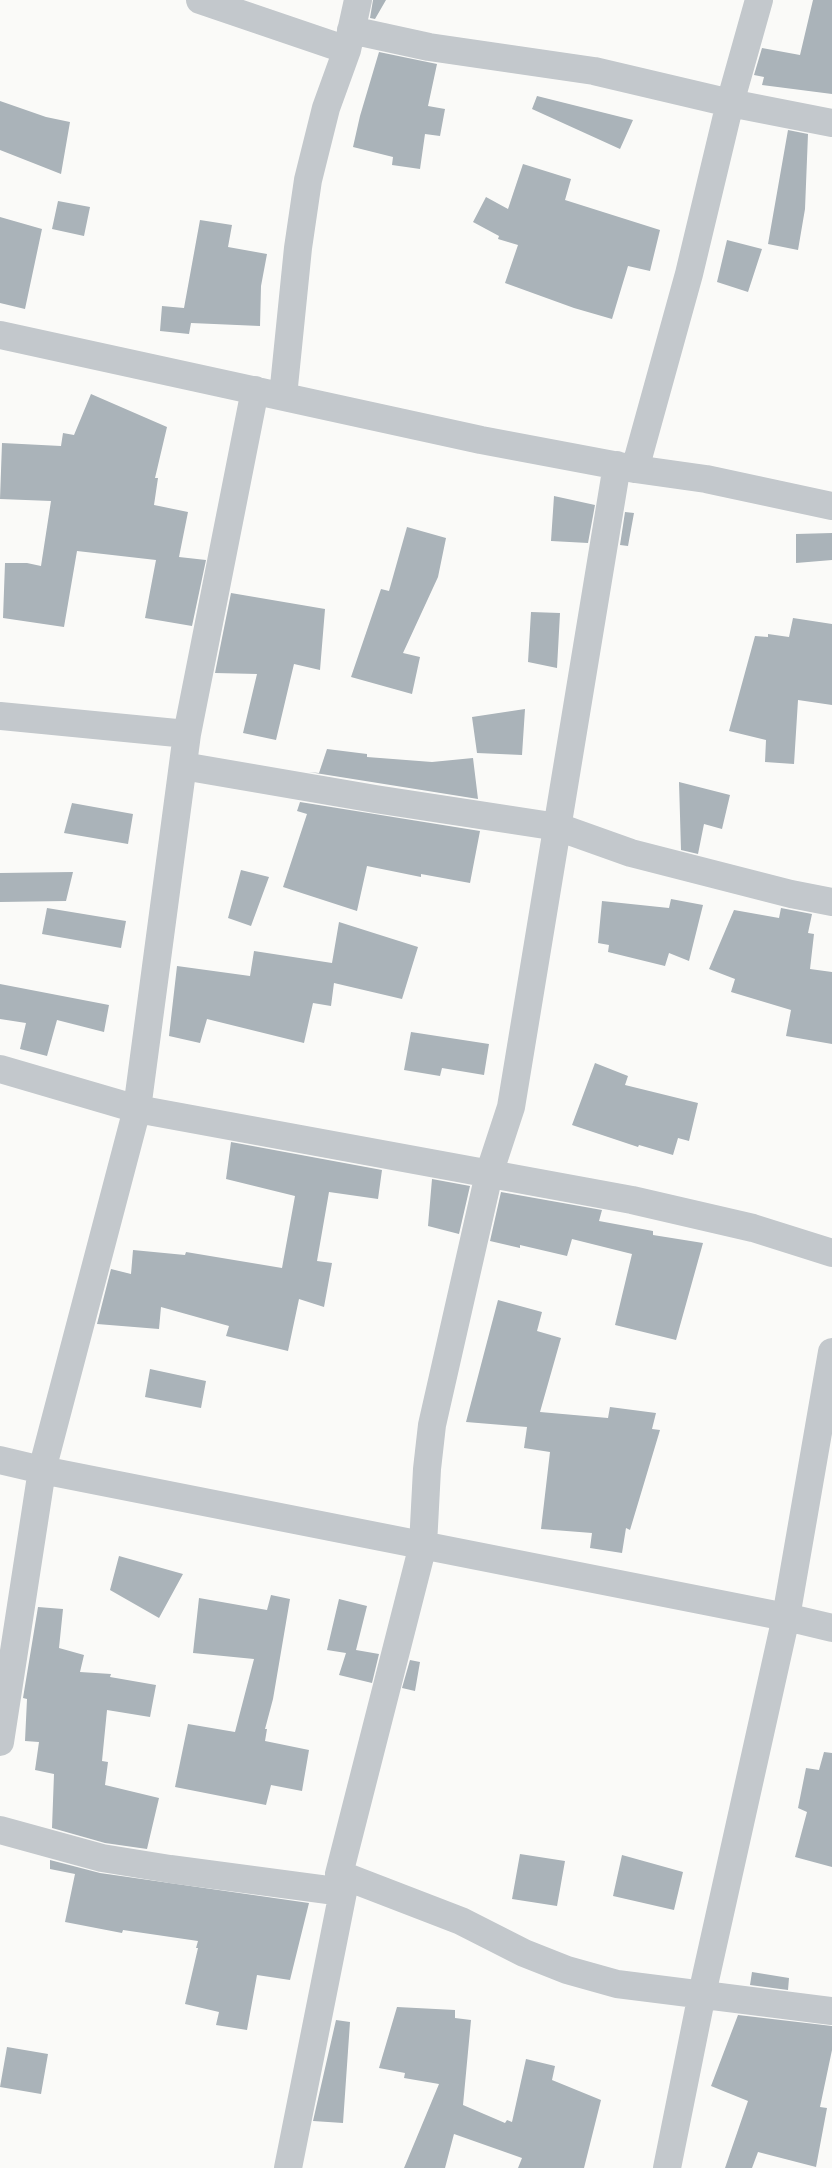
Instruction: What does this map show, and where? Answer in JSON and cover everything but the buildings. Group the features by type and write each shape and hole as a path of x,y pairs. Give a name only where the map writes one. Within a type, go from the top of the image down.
{"street":[{"path":"200,0 349,40 429,46 594,71 730,103 832,123"},
{"path":"283,396 298,248 308,180 326,108 349,40 358,0"},
{"path":"288,2168 341,1883 423,1545 427,1469 432,1425 489,1174 512,1107 567,765 626,467 689,274 730,103 759,0"},
{"path":"0,335 481,440 626,467 706,479 832,506"},
{"path":"0,1742 42,1470 137,1110 187,734 255,390"},
{"path":"0,716 187,734"},
{"path":"182,766 375,799 558,827 631,853 832,902"},
{"path":"0,1069 137,1110 660,1207 753,1228 832,1253"},
{"path":"667,2168 702,1994 786,1617 832,1352"},
{"path":"0,1460 42,1470 786,1617 832,1628"},
{"path":"0,1830 102,1858 170,1869 341,1883 461,1921 524,1953 567,1970 617,1984 832,2011"}]}
